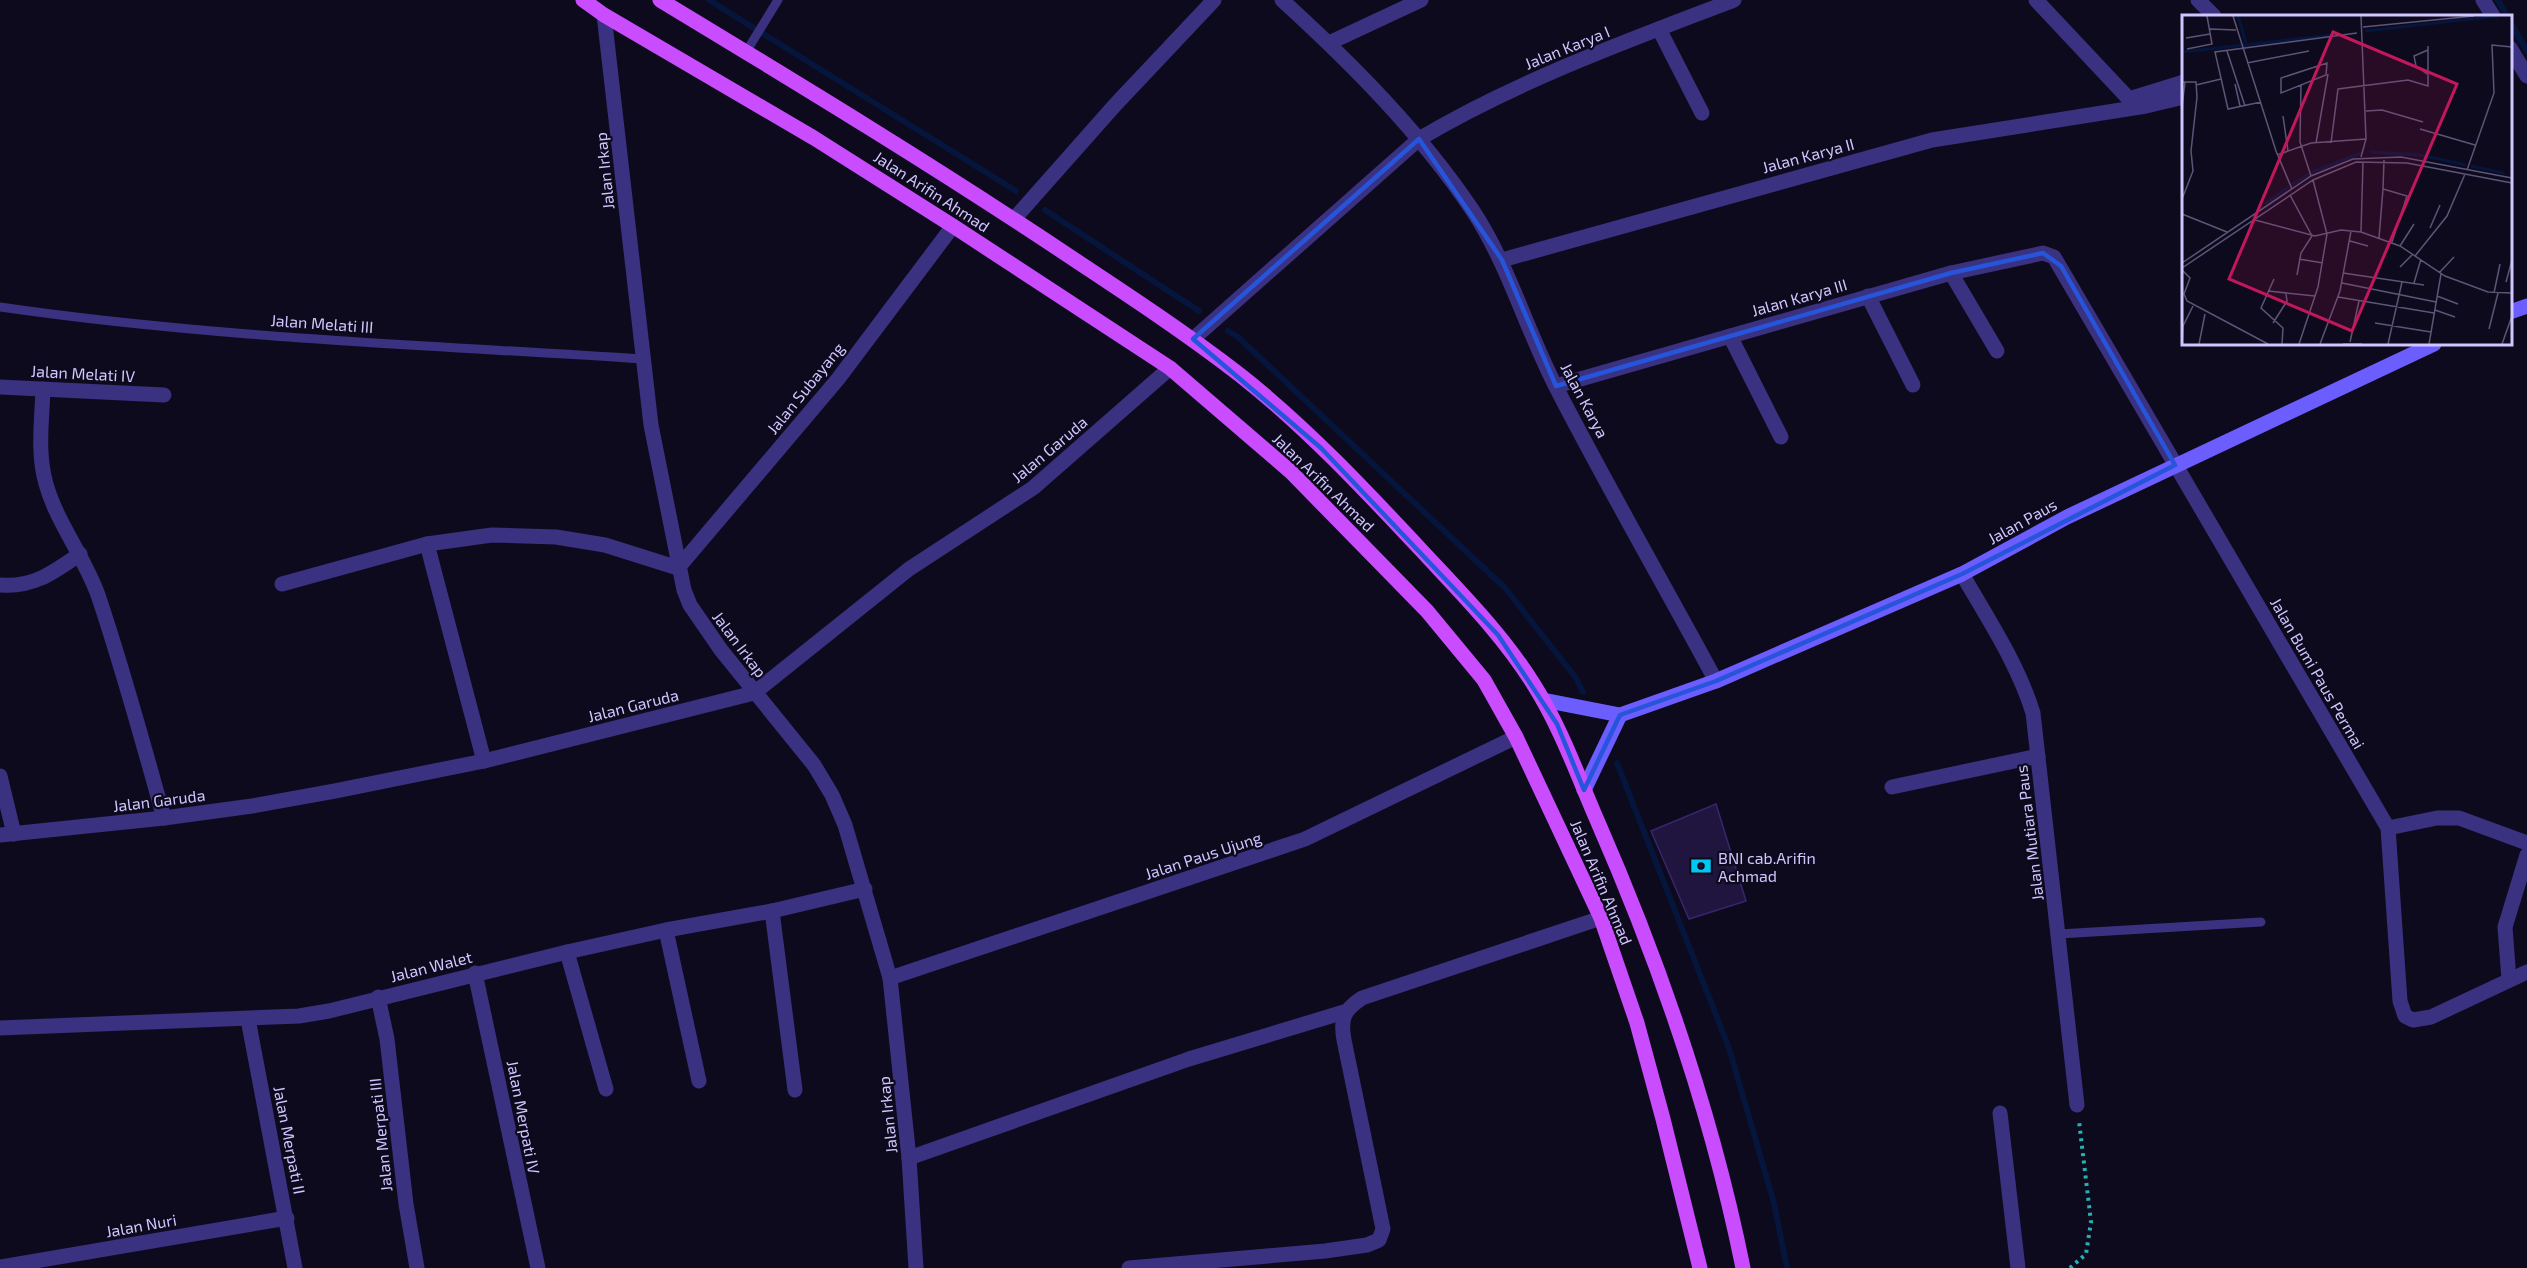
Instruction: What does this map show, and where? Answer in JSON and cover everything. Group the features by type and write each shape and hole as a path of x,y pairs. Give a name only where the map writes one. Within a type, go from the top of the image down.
{"main road":[{"name":"Jalan Arifin Ahmad","path":"583,0 604,15 814,138 1170,368 1291,472 1427,611 1484,680 1516,737 1601,918 1637,1023 1664,1119 1700,1268"},
{"name":"Jalan Arifin Ahmad","path":"670,3 1014,219 1193,339 1277,407 1374,500 1498,634 1557,724 1651,948 1685,1048 1734,1220 1743,1268"},
{"path":"2512,312 2527,306"},
{"name":"Jalan Paus","path":"1620,715 1716,681 1962,574 2067,517 2432,345"},
{"path":"1543,700 1620,715 1584,790"}],"street":[{"path":"1014,219 1115,105 1214,0"},
{"name":"Jalan Karya","path":"1282,0 1329,43 1419,139 1474,214 1502,260 1556,386 1716,681"},
{"path":"1329,43 1421,0"},
{"name":"Jalan Karya I","path":"1419,139 1516,88 1734,0"},
{"path":"2036,0 2129,99 2182,83"},
{"path":"2198,0 2213,15"},
{"path":"2483,0 2492,15"},
{"name":"Jalan Irkap","path":"604,15 651,425 678,568 690,605 754,693 814,765 832,795 845,825 890,978 909,1158 916,1268"},
{"path":"1659,29 1702,113"},
{"path":"2512,50 2527,76"},
{"name":"Jalan Karya II","path":"1502,260 1932,140 2182,98"},
{"path":"1193,339 1419,139"},
{"name":"Jalan Subayang","path":"678,568 838,379 953,226"},
{"name":"Jalan Karya III","path":"1556,386 1951,273 2034,255 2043,254 2054,257"},
{"name":"Jalan Bumi Paus Permai","path":"2054,257 2388,828 2400,1001 2405,1016 2410,1020 2418,1021 2431,1017 2527,972"},
{"path":"1951,273 1997,351"},
{"path":"1868,296 1913,385"},
{"path":"1730,336 1781,437"},
{"name":"Jalan Garuda","path":"7,835 164,818 262,804 484,761 754,693 909,569 1033,488 1170,368"},
{"name":"Jalan Melati IV","path":"0,387 164,395"},
{"path":"43,389 41,452 46,484 97,592 164,818"},
{"path":"282,584 428,544 492,535 556,537 605,545 678,568"},
{"path":"428,544 484,761"},
{"path":"0,585 17,586 36,582 80,554"},
{"name":"Jalan Mutiara Paus","path":"1962,574 2027,693 2033,713 2077,1105"},
{"name":"Jalan Paus Ujung","path":"890,978 1305,839 1516,737"},
{"path":"1892,787 2038,756"},
{"path":"0,776 7,835"},
{"path":"2388,828 2449,817 2476,823 2527,843"},
{"path":"2509,980 2505,927 2527,855"},
{"name":"Jalan Walet","path":"0,1028 299,1016 329,1011 567,952 666,930 772,911 865,889"},
{"path":"772,911 795,1090"},
{"path":"909,1158 1189,1059 1344,1012 1362,998 1601,918"},
{"path":"666,930 699,1081"},
{"path":"567,952 606,1089"},
{"name":"Jalan Merpati IV","path":"475,973 538,1268"},
{"name":"Jalan Merpati III","path":"378,997 387,1039 404,1194 417,1268"},
{"path":"1128,1268 1325,1251 1367,1245 1379,1240 1383,1229 1344,1040 1341,1023 1344,1012"},
{"name":"Jalan Merpati II","path":"248,1019 295,1268"},
{"path":"2000,1113 2018,1268"},
{"name":"Jalan Nuri","path":"0,1267 287,1218"}],"lane":[{"path":"746,52 778,0"},
{"name":"Jalan Melati III","path":"0,307 92,320 219,331 644,359"},
{"path":"2059,934 2261,922"}],"path":[{"path":"2070,1268 2086,1254 2091,1222 2077,1105"}],"highlighted area":[{"path":"1419,139 1502,260 1556,386 1951,273 2043,253 2061,266 2175,465 1962,574 1716,681 1620,715 1584,790 1557,724 1498,635 1321,448 1193,339"}],"building":[{"name":"BNI cab.Arifin Achmad","path":"1716,804 1746,901 1689,919 1651,831"}],"waterway":[{"path":"709,0 1016,191"},
{"path":"2498,0 2506,15"},
{"path":"2512,25 2527,51"},
{"path":"1045,210 1199,311"},
{"path":"1228,331 1238,337 1505,588 1576,678 1583,692"},
{"path":"1617,763 1729,1048 1774,1203 1787,1268"}],"place":[{"name":"BNI cab.Arifin Achmad","path":"1701,866"}]}
